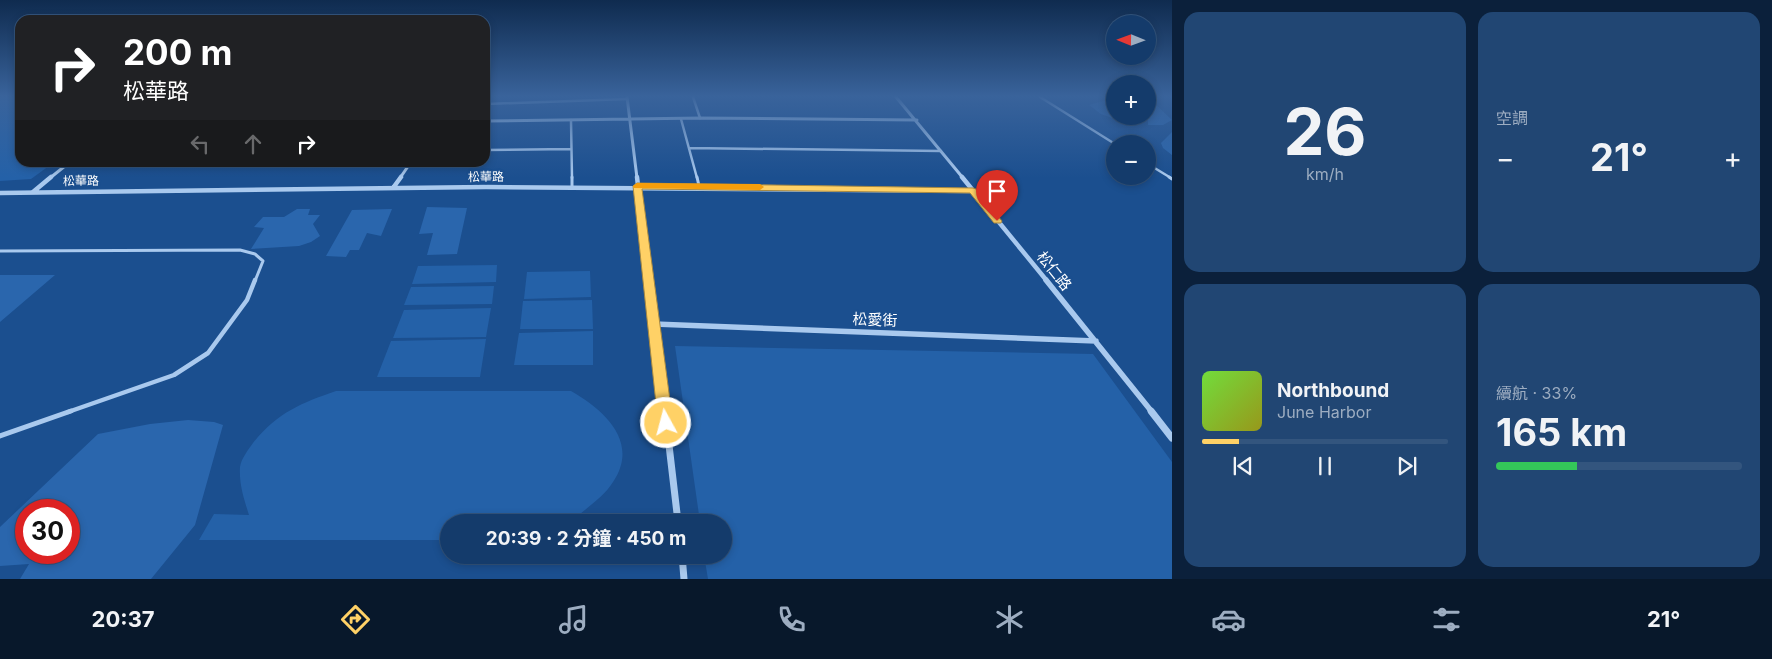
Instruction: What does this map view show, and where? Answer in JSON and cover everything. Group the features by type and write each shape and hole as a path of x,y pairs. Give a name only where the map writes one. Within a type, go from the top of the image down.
{"street":[{"path":"630,124 677,514"},
{"name":"松仁路","path":"920,124 1172,438"},
{"path":"32,192 64,167"},
{"path":"393,188 408,167"},
{"name":"松華路","path":"0,193 572,186 699,186 973,191"},
{"name":"松愛街","path":"654,324 1096,341"},
{"path":"683,564 684,579"}],"lane":[{"path":"571,124 572,186"},
{"path":"683,124 699,186"},
{"path":"1083,124 1106,138"},
{"path":"689,148 941,151"},
{"path":"490,150 571,149"},
{"path":"1156,169 1172,179"},
{"path":"0,251 240,250 255,254 263,261 247,300 208,353 174,375 0,436"}],"shaded area":[{"path":"0,124 15,124 15,167 48,167 31,179 0,181"},
{"path":"497,265 496,282 412,284 418,266"},
{"path":"590,271 591,297 524,299 527,272"},
{"path":"494,286 492,304 404,305 411,287"},
{"path":"592,300 593,329 520,329 523,301"},
{"path":"491,308 486,337 393,338 404,310"},
{"path":"593,331 593,365 514,365 519,333"},
{"path":"486,339 480,377 377,377 391,341"},
{"path":"675,346 1093,354 1172,462 1172,579 708,579 706,564 732,564 732,514 699,514"},
{"path":"336,391 571,391 595,408 614,429 620,441 622,454 620,467 610,487 580,514 440,514 440,540 199,540 214,514 249,515 241,486 240,467 242,461 253,443 271,424 290,410"},
{"path":"635,513 635,514 580,514"}],"building":[{"path":"1172,132 1172,155 1163,148 1161,143"},
{"path":"427,207 467,208 457,254 427,255 433,233 419,234"},
{"path":"297,209 310,209 308,215 320,215 313,224 320,236 311,242 299,246 251,249 264,228 254,227 263,217 284,217"},
{"path":"392,209 381,236 367,233 359,250 350,250 346,257 326,256 352,210"},
{"path":"0,275 55,275 0,322"},
{"path":"188,420 214,422 223,425 195,525 151,579 20,579 29,564 80,564 80,499 30,499 98,434 150,424"},
{"path":"15,513 15,564 29,564 0,566 0,527"}],"slow traffic":[{"path":"637,186 760,187"}],"route":[{"path":"666,423 637,186 973,191 997,221"}]}
